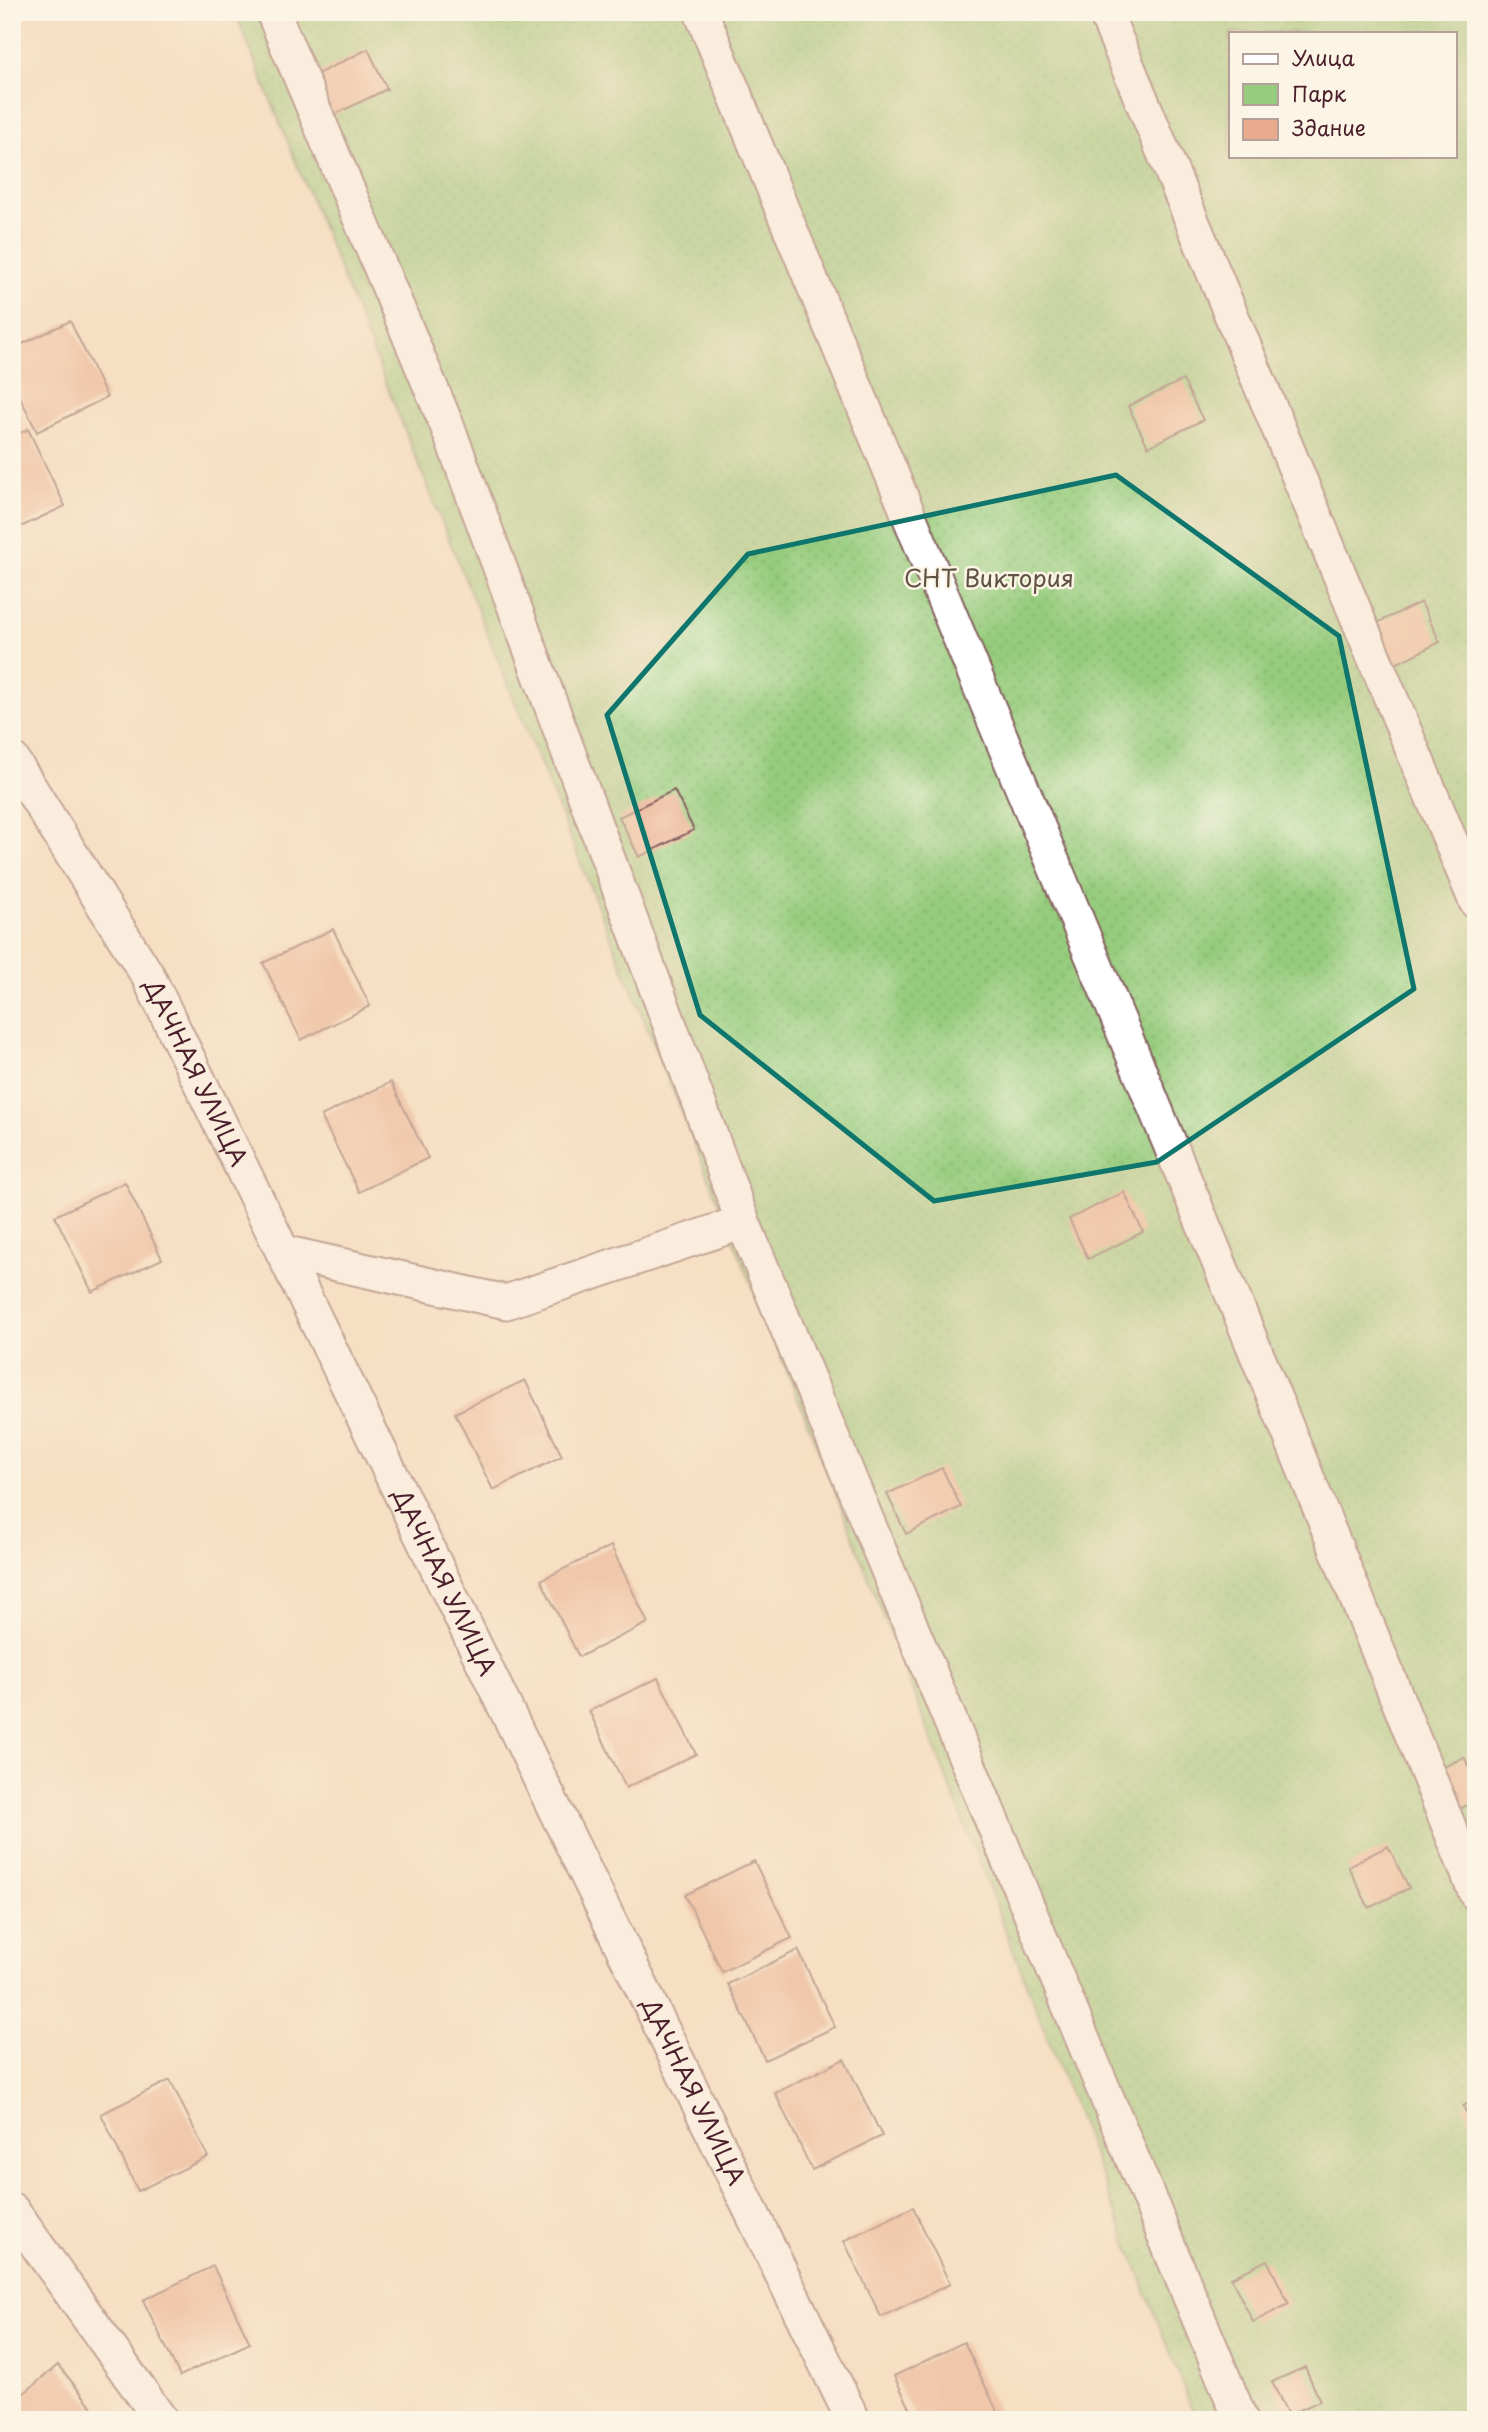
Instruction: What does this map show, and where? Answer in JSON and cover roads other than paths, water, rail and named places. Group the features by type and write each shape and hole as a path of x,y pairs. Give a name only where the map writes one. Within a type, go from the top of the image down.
{"street":[{"path":"273,12 448,428 743,1222 1241,2420"},
{"path":"701,12 1358,1600 1476,1894"},
{"path":"1105,12 1476,901"},
{"name":"ДАЧНАЯ УЛИЦА","path":"12,759 148,976 853,2420"},
{"path":"283,1252 506,1302 743,1222"},
{"path":"12,2210 161,2420"}],"park label":[{"name":"СНТ Виктория","path":"989,579"}]}
